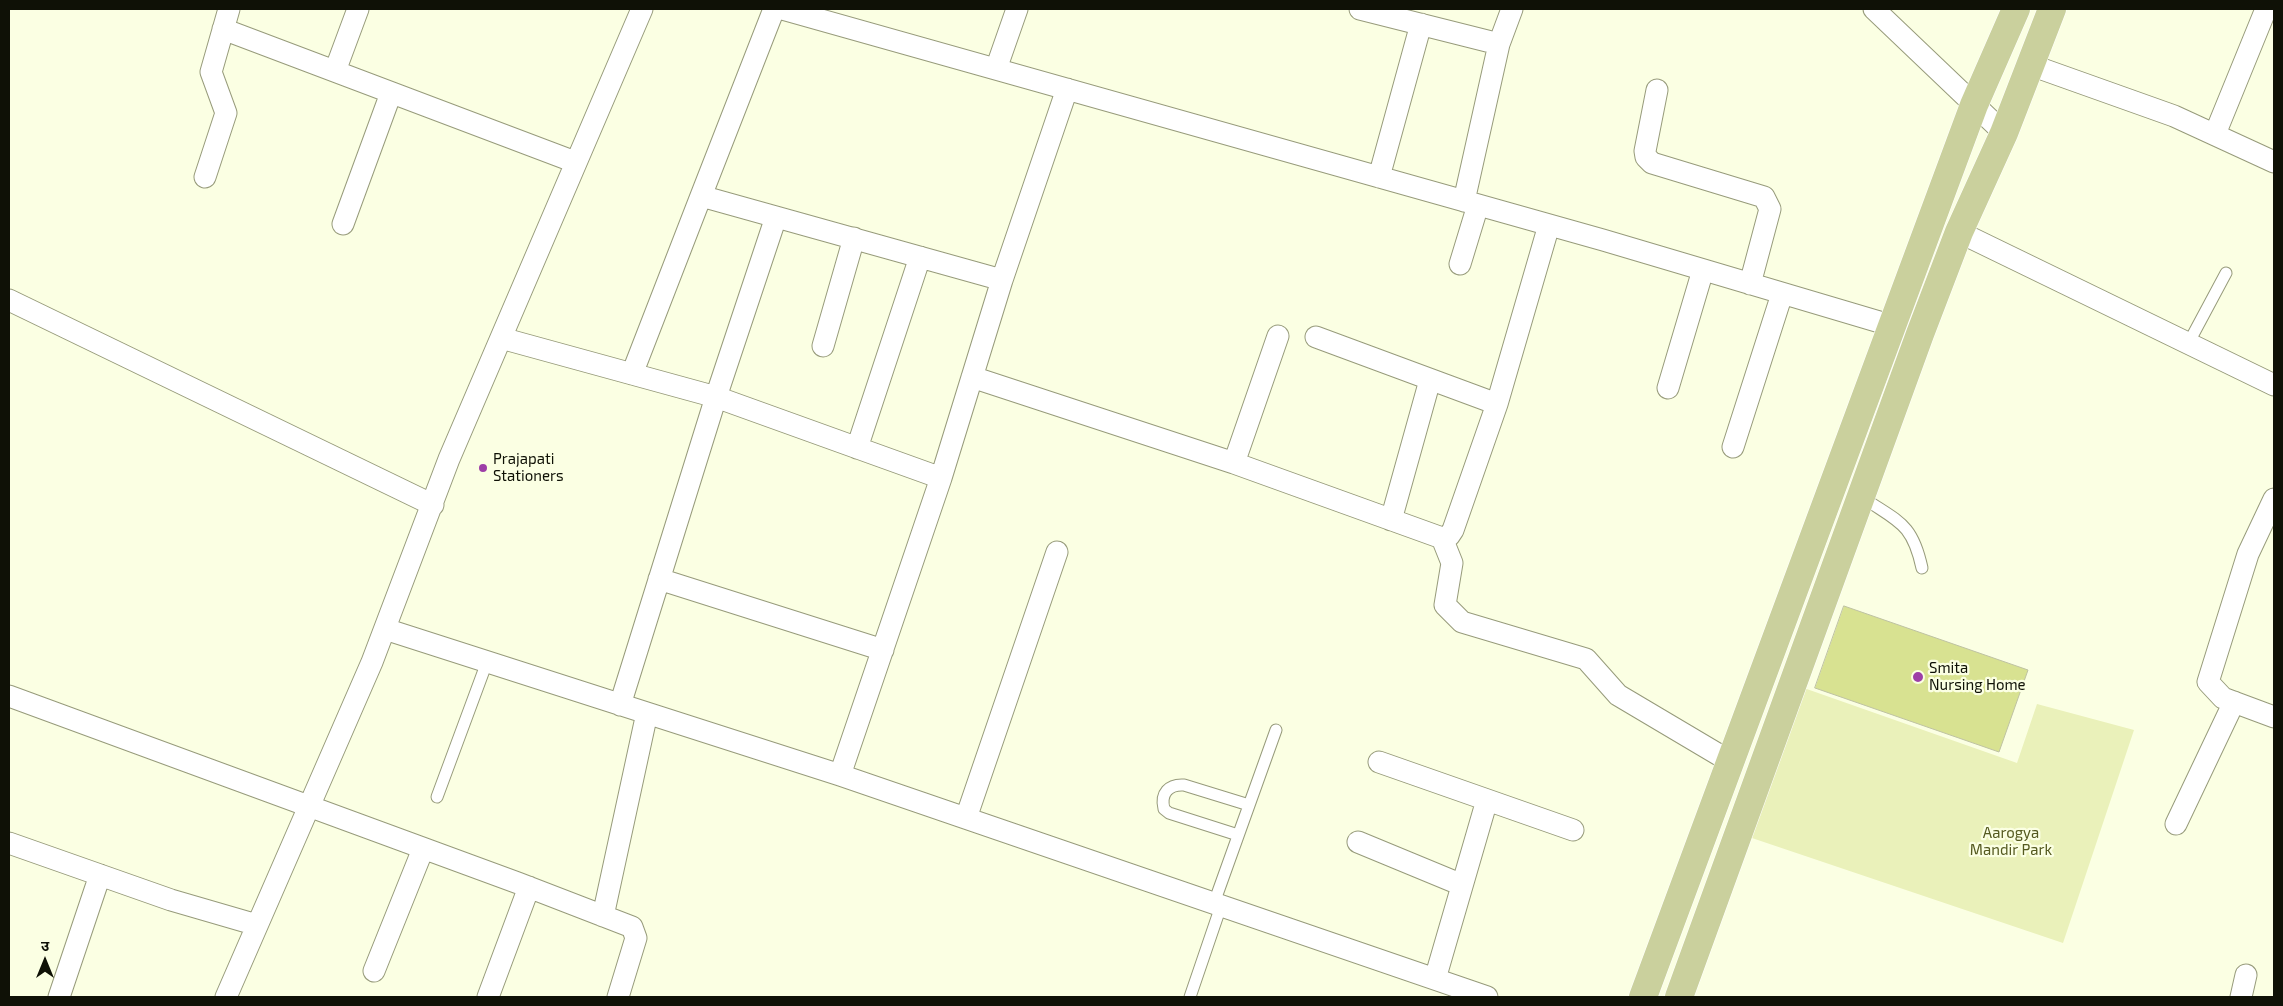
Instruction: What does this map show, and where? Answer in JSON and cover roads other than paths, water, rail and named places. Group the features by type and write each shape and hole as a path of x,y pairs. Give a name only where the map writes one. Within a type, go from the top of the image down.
{"main road":[{"path":"1643,997 1974,105 2016,9"},
{"path":"1680,997 1959,232 2004,133 2028,64 2052,9"},
{"path":"1749,712 1780,724"}],"street":[{"path":"204,177 226,113 211,72 229,9"},
{"path":"335,72 358,9"},
{"path":"226,997 385,629 449,459 642,9"},
{"path":"632,374 774,9"},
{"path":"782,9 1549,225 1893,326"},
{"path":"996,69 1016,9"},
{"path":"1360,9 1499,44"},
{"path":"1460,264 1499,44 1512,9"},
{"path":"1874,9 2004,133"},
{"path":"2215,134 2266,9"},
{"path":"1378,177 1421,24"},
{"path":"223,29 575,162"},
{"path":"2028,64 2174,116 2274,162"},
{"path":"840,776 941,478 1002,280 1067,89"},
{"path":"1657,90 1645,151 1646,157 1652,163 1764,197 1768,202 1770,209 1750,284"},
{"path":"343,224 391,93"},
{"path":"701,196 1002,280"},
{"path":"620,705 716,397 776,217"},
{"path":"972,377 1234,463 1442,538 1449,536 1453,530 1497,404 1549,225"},
{"path":"1959,232 2274,385"},
{"path":"823,346 854,238"},
{"path":"857,448 920,257"},
{"path":"1668,388 1704,270"},
{"path":"1733,447 1782,294"},
{"path":"9,300 433,505"},
{"path":"1234,463 1278,336"},
{"path":"1316,337 1497,404"},
{"path":"501,338 716,397 941,478"},
{"path":"1392,520 1430,380"},
{"path":"2274,499 2248,554 2208,682 2223,698 2274,717"},
{"path":"1442,538 1452,563 1444,605 1462,622 1586,659 1618,695 1731,762"},
{"path":"966,818 1057,552"},
{"path":"659,579 883,650"},
{"path":"385,629 966,818 1487,997"},
{"path":"9,696 529,887 632,927 636,938 618,997"},
{"path":"2176,824 2234,702"},
{"path":"603,916 648,713"},
{"path":"1378,762 1574,830"},
{"path":"1435,979 1487,800"},
{"path":"1358,842 1462,886"},
{"path":"9,843 171,900 257,925"},
{"path":"374,971 423,849"},
{"path":"59,997 100,875"},
{"path":"488,997 529,887"},
{"path":"2241,997 2246,975"}],"lane":[{"path":"2188,344 2226,273"},
{"path":"1862,497 1911,532 1917,544 1922,568"},
{"path":"437,797 487,662"},
{"path":"1190,997 1238,835 1276,730"},
{"path":"1238,835 1169,814 1164,809 1164,795 1167,789 1174,784 1184,785 1249,805"}],"place":[{"name":"Prajapati Stationers","path":"483,468"},
{"name":"Smita Nursing Home","path":"1918,677"}],"park label":[{"name":"Aarogya Mandir Park","path":"2011,842"}]}
